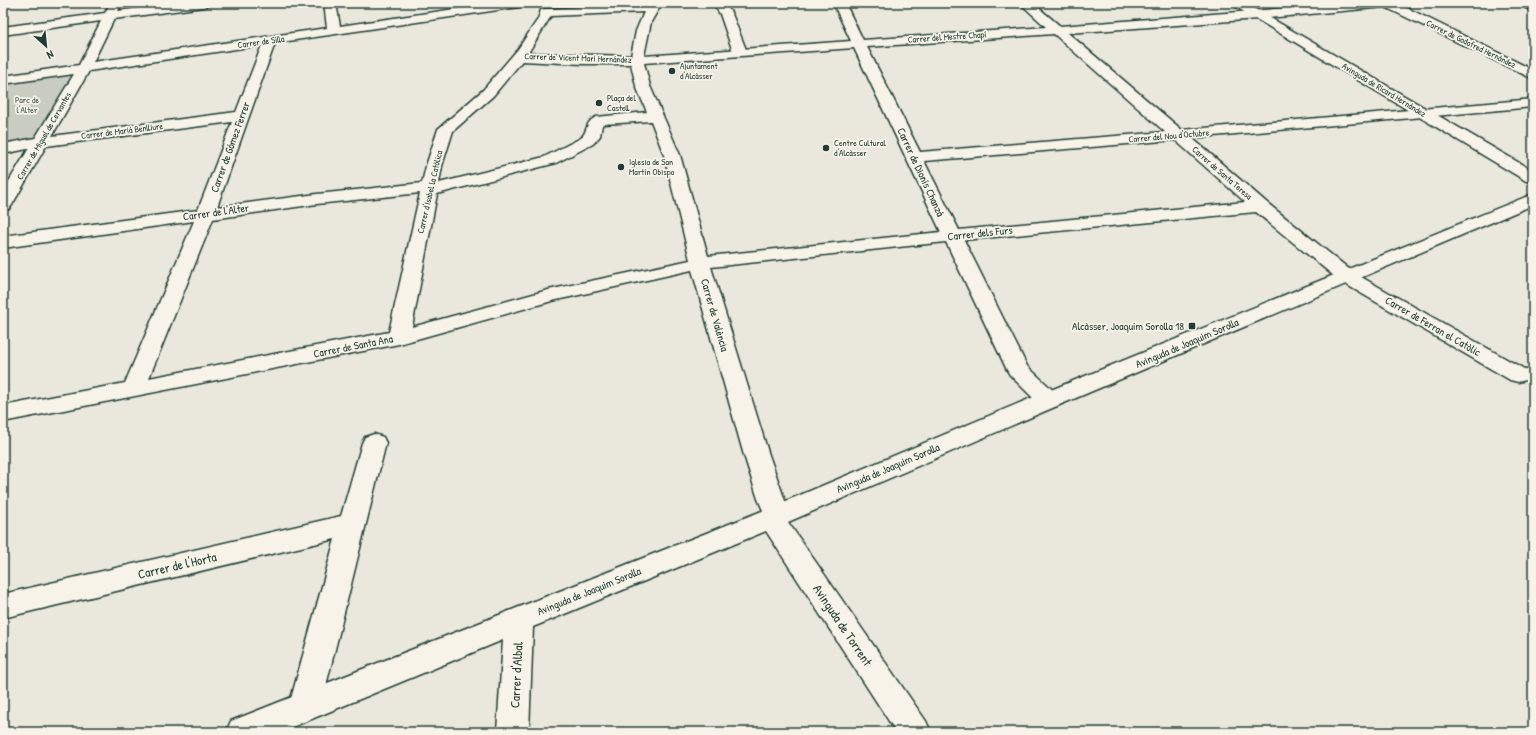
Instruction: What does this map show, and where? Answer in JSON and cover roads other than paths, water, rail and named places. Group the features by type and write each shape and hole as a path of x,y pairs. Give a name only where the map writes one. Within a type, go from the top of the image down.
{"street":[{"name":"Carrer de Miguel de Cervantes","path":"3,205 84,68 116,3"},
{"path":"3,31 204,3"},
{"path":"330,3 334,30"},
{"name":"Carrer de Silla","path":"3,80 519,3"},
{"path":"719,3 726,14 740,52"},
{"name":"Carrer de Dionís Chanzá","path":"839,3 951,236 1018,370 1049,400"},
{"name":"Carrer de Santa Teresa","path":"1026,3 1260,206 1348,276"},
{"name":"Avinguda de Ricard Hernández","path":"1237,3 1423,113 1533,184"},
{"name":"Carrer de Godofred Hernández","path":"1387,3 1533,75"},
{"name":"Carrer del Mestre Chapí","path":"637,60 1258,15 1391,3"},
{"path":"1523,3 1533,7"},
{"path":"543,8 654,6 640,40 637,60 640,78 656,116"},
{"name":"Carrer d'Isabel la Catòlica","path":"399,337 434,166 446,129 488,93 519,57 544,19 543,8"},
{"name":"Carrer de Gómez Ferrer","path":"134,388 206,213 270,40"},
{"name":"Carrer de Vicent Marí Hernández","path":"519,57 583,60 637,60"},
{"name":"Carrer del Nou d'Octubre","path":"914,157 1533,103"},
{"name":"Carrer de Mariá Benlliure","path":"3,149 41,142 241,116"},
{"name":"Carrer de l'Alter","path":"3,242 317,199 429,189 550,160 589,139 592,136 595,124 601,120 656,116"},
{"name":"Carrer de València","path":"656,116 664,131 671,154 700,263 774,516"},
{"path":"1533,184 1523,181 1522,184 1525,189 1533,195"},
{"name":"Avinguda de Joaquim Sorolla","path":"242,732 774,516 1348,276 1533,184"},
{"name":"Carrer dels Furs","path":"700,263 951,236 1260,206"},
{"name":"Carrer de Santa Ana","path":"3,414 399,337 548,296 700,263"},
{"name":"Carrer de Ferran el Catòlic","path":"1348,276 1518,375"},
{"path":"305,706 374,443"},
{"name":"Avinguda de Torrent","path":"774,516 915,732"},
{"name":"Carrer de l'Horta","path":"3,606 352,524"},
{"name":"Carrer d'Albal","path":"513,732 519,619"}],"place":[{"name":"Ajuntament d'Alcàsser","path":"672,71"},
{"name":"Plaça del Castell","path":"599,103"},
{"name":"Centre Cultural d'Alcàsser","path":"826,148"},
{"name":"Iglesia de San Martín Obispo","path":"621,167"},
{"name":"Alcàsser, Joaquim Sorolla 18","path":"1192,326"}],"park label":[{"name":"Parc de l'Alter","path":"27,106"}]}
